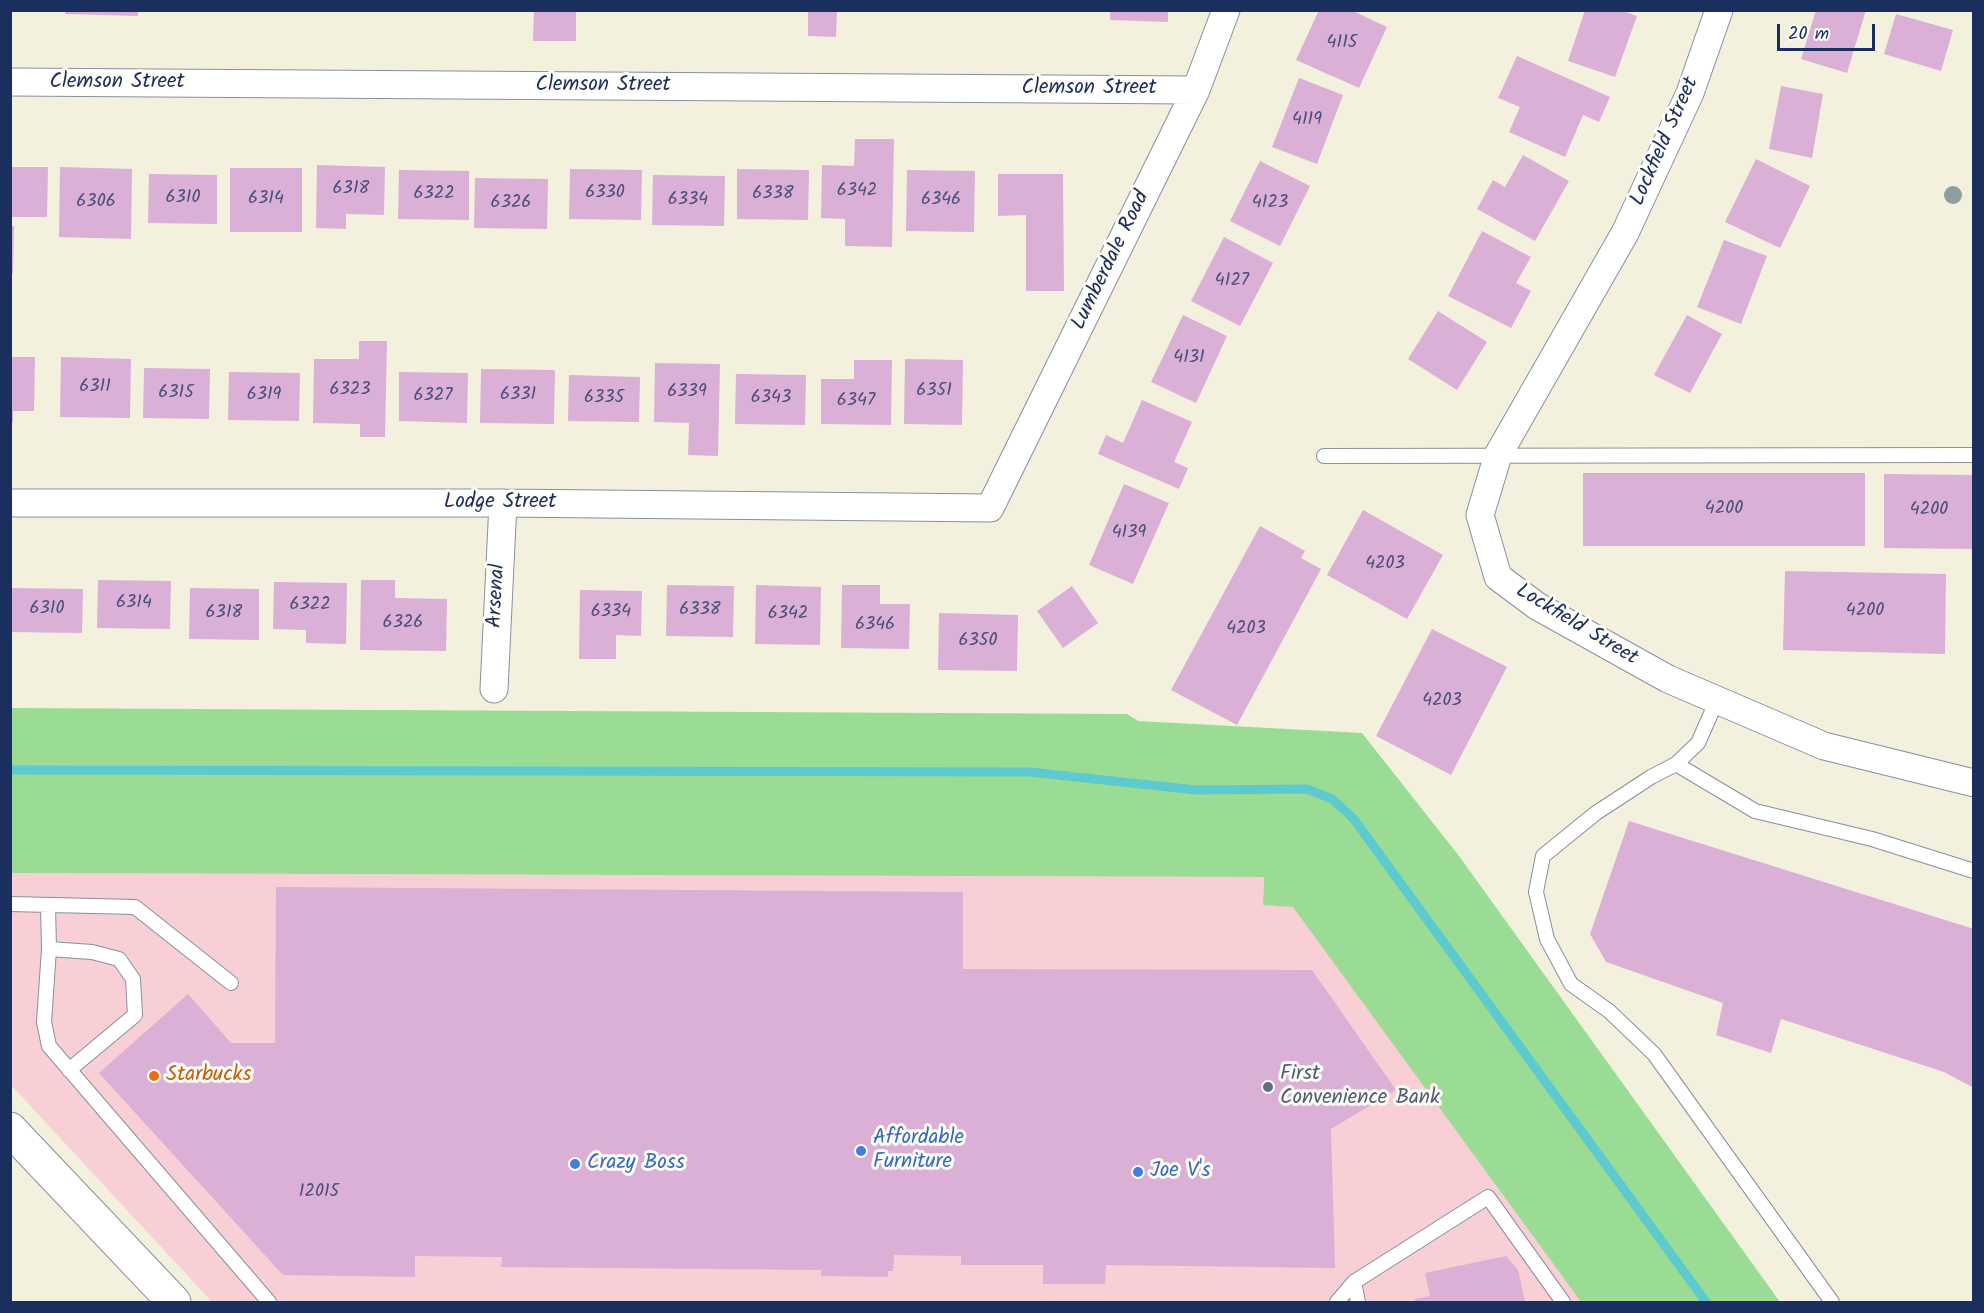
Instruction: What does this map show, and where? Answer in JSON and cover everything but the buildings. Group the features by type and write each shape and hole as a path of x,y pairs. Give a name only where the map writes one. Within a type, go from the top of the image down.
{"main road":[{"path":"10,1129 174,1302"}],"street":[{"name":"Lumberdale Road","path":"990,508 1196,90 1226,10"},
{"name":"Lockfield Street","path":"1719,10 1690,93 1625,234 1498,455 1480,515 1498,577 1537,606 1668,679 1824,746 1974,783"},
{"name":"Clemson Street","path":"10,82 1196,90"},
{"name":"Lodge Street","path":"10,503 503,503 990,508"},
{"name":"Arsenal","path":"494,688 503,503"}],"lane":[{"path":"1324,456 1974,455"},
{"path":"1717,700 1698,743 1676,764 1651,777 1596,813 1543,856 1536,892 1547,939 1571,984 1609,1011 1654,1054 1832,1302"},
{"path":"1676,764 1755,811 1872,838 1974,871"},
{"path":"10,904 135,907 231,983"},
{"path":"48,905 49,949 44,1022 49,1046 269,1302"},
{"path":"49,949 92,952 119,959 133,979 135,1016 69,1070"},
{"path":"1337,1302 1354,1282 1488,1197 1563,1302"},
{"path":"1354,1282 1358,1302"}],"shaded area":[{"path":"11,873 1264,877 1263,905 1293,906 1581,1302 212,1302 11,1085"}],"green space":[{"path":"11,708 1127,714 1138,721 1362,733 1459,856 1780,1302 1581,1302 1293,907 1263,905 1264,877 11,873"}],"waterway":[{"path":"10,770 1030,772 1196,790 1307,789 1332,799 1353,818 1706,1302"}],"place":[{"name":"Starbucks","path":"154,1076"},
{"name":"First Convenience Bank","path":"1268,1087"},
{"name":"Affordable Furniture","path":"861,1151"},
{"name":"Crazy Boss","path":"575,1164"},
{"name":"Joe V's","path":"1138,1172"}]}
